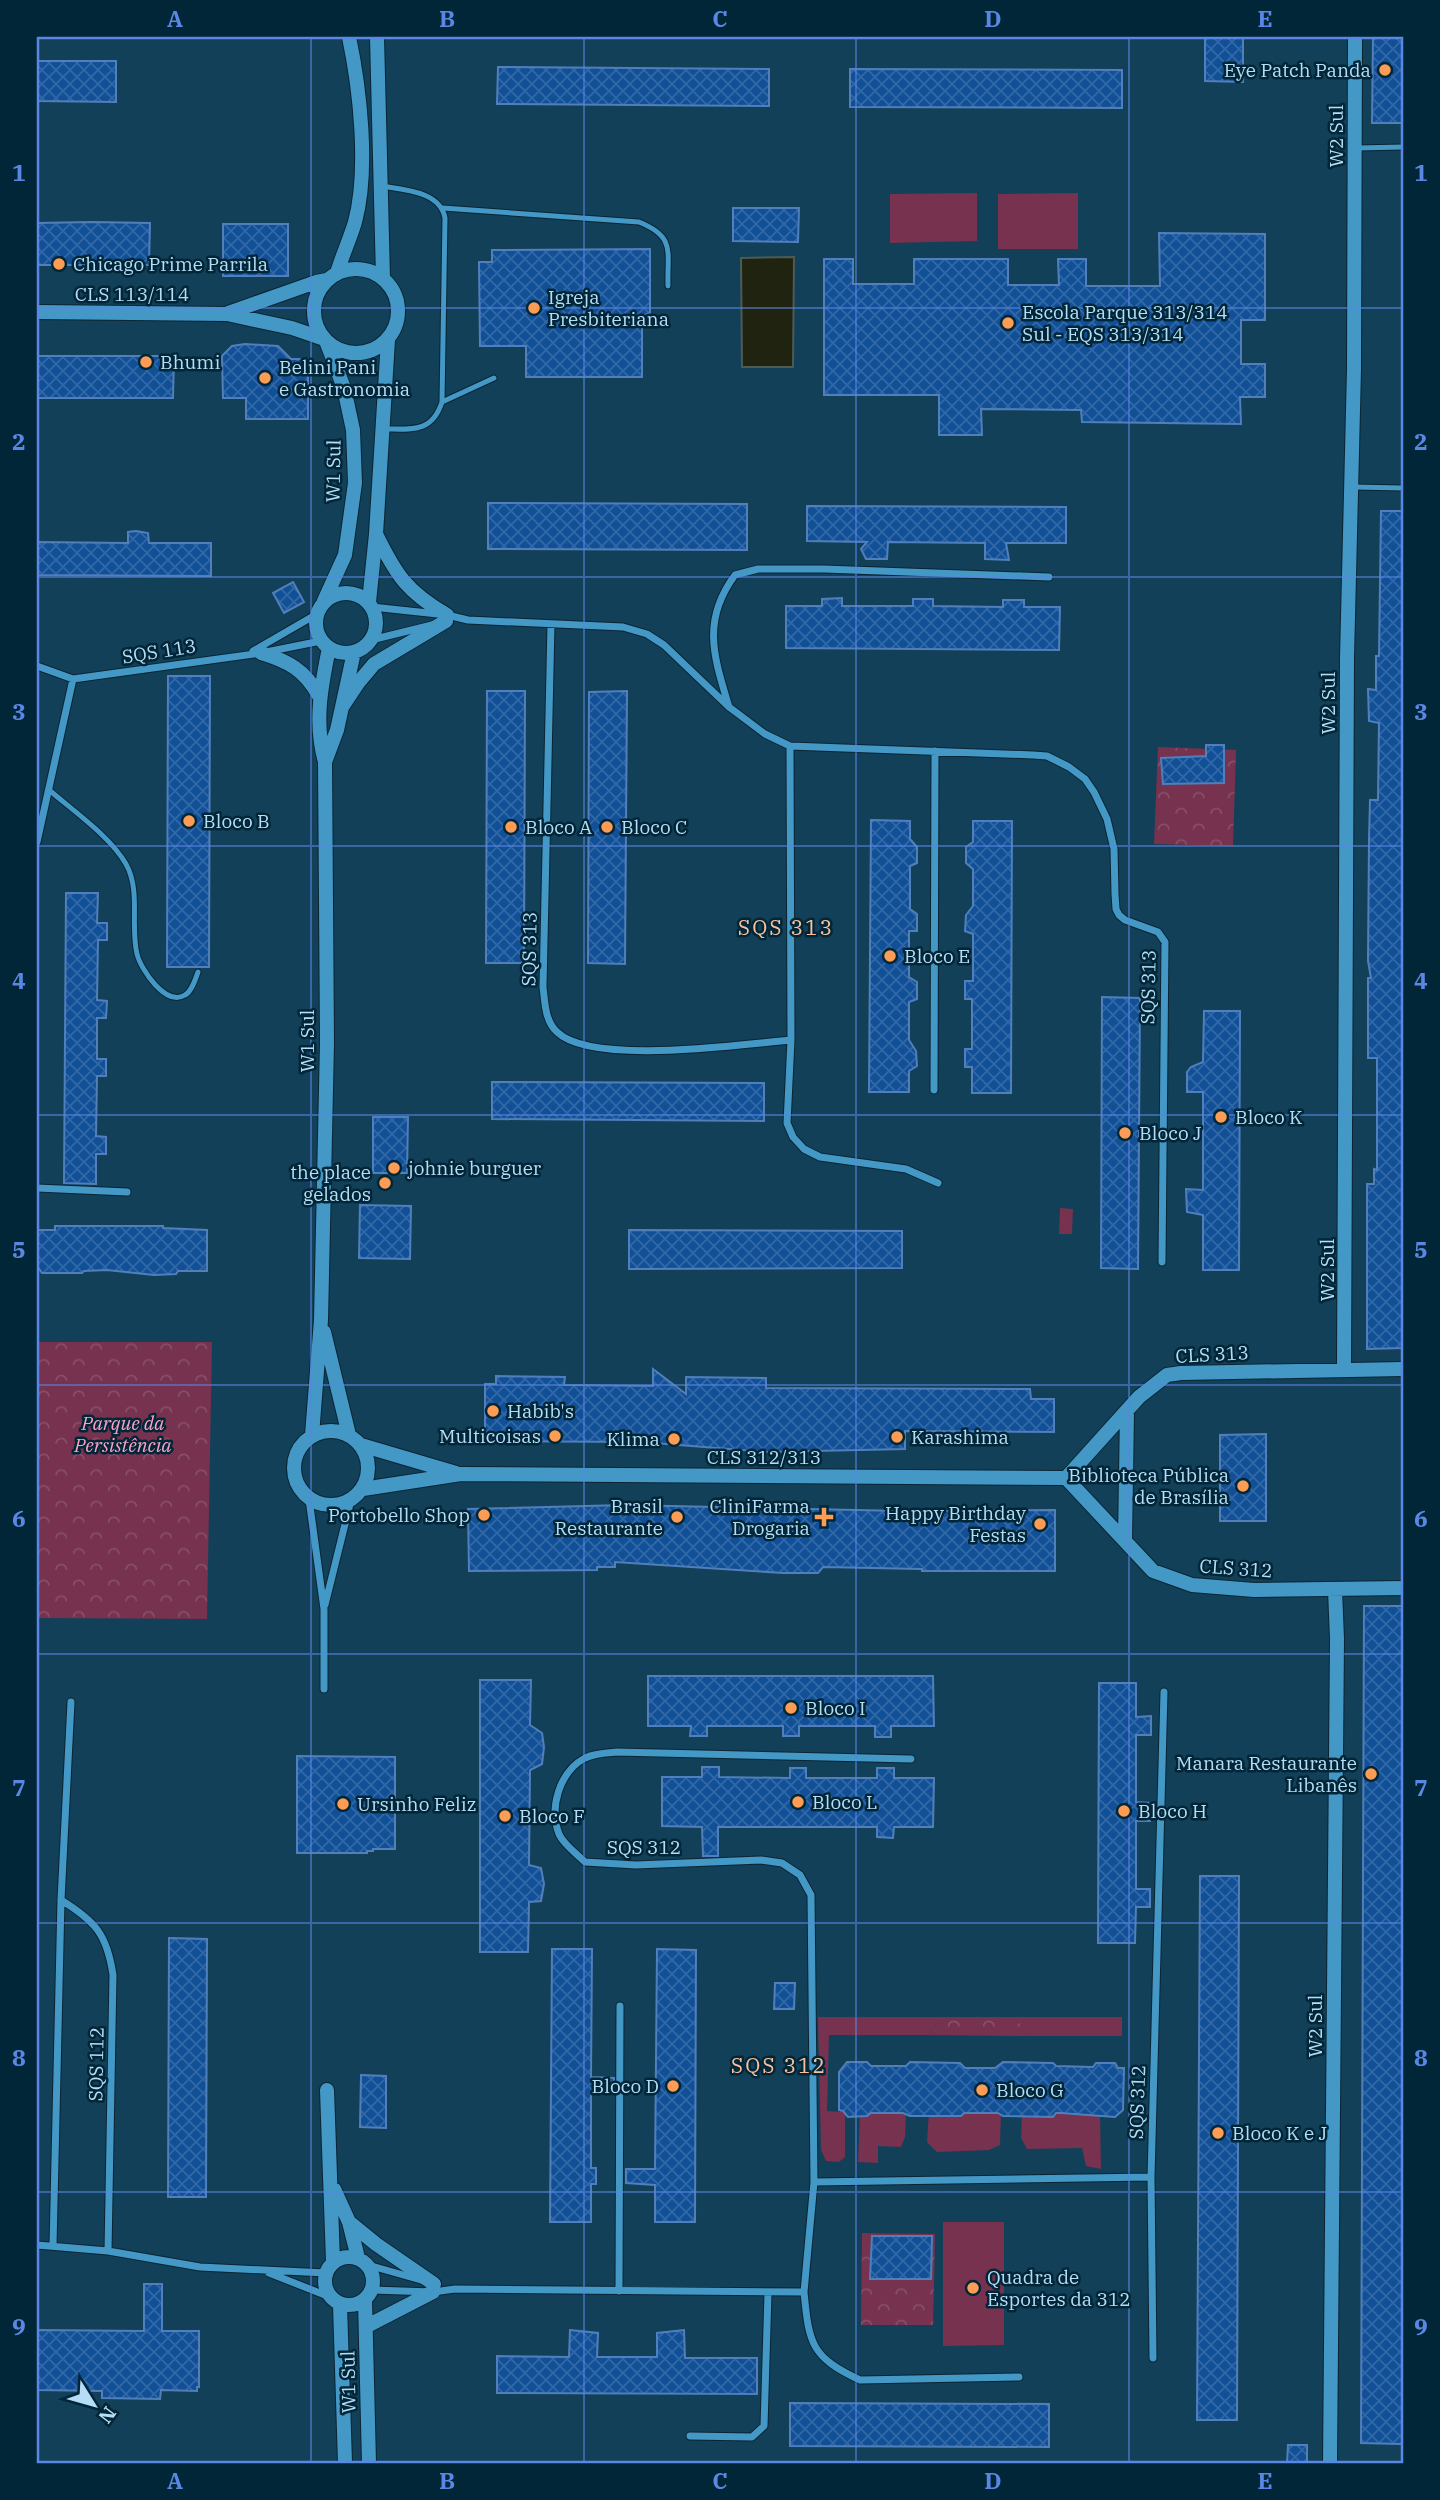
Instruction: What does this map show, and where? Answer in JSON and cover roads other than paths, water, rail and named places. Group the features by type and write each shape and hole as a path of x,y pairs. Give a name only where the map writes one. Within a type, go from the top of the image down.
{"street":[{"path":"349,37 357,86 360,193 355,222 332,277 316,299 315,320 325,340 340,351 357,354 374,350 388,340"},
{"path":"377,37 383,278"},
{"path":"377,55 387,37"},
{"name":"W2 Sul","path":"1344,1369 1355,37"},
{"path":"332,277 353,269 369,271 383,278 394,292 399,308 396,325 388,340 381,429 371,605 376,623 371,640 354,652 342,653 325,644 316,627 320,607 338,593 355,593 371,605"},
{"name":"CLS 113/114","path":"227,314 332,277"},
{"name":"CLS 113/114","path":"37,312 227,314 292,328 325,340"},
{"name":"W1 Sul","path":"320,607 345,555 355,483 353,430 344,388 325,340"},
{"path":"342,707 374,664 451,618 413,593 392,568 376,534"},
{"path":"729,707 712,639 719,601 734,575 758,569 824,569 1049,577"},
{"name":"SQS 313","path":"371,605 451,618 623,627 647,634 663,645 729,707 765,734 790,746 1047,757 1069,767 1085,779 1107,819 1114,849 1116,909 1125,920 1158,932 1164,939 1163,1262"},
{"name":"SQS 113","path":"255,653 320,607"},
{"name":"SQS 313","path":"371,640 451,618"},
{"name":"SQS 313","path":"551,624 544,987 547,1015 552,1026 572,1042 587,1047 618,1049 666,1051 791,1040"},
{"name":"W1 Sul","path":"312,1435 321,1320 327,1043 325,762 319,736 319,696 325,644"},
{"name":"SQS 113","path":"37,666 74,680 325,644"},
{"name":"W1 Sul","path":"325,762 333,744 354,652"},
{"path":"255,653 293,665 304,673 319,696"},
{"path":"37,842 74,680"},
{"path":"790,746 791,1040 787,1124 793,1137 804,1149 820,1157 906,1170 938,1183"},
{"path":"934,1090 935,751"},
{"path":"37,1188 127,1192"},
{"name":"W1 Sul","path":"321,1320 349,1434"},
{"name":"CLS 313","path":"1066,1478 1139,1397 1167,1376 1195,1372 1403,1369"},
{"path":"1125,1540 1126,1412"},
{"path":"337,1430 349,1434 361,1445 368,1458 368,1474 363,1489 351,1500 337,1505 309,1499 299,1488 294,1474 295,1459 301,1446 312,1435 324,1431 337,1430"},
{"name":"CLS 312/313","path":"361,1445 461,1474"},
{"name":"CLS 312/313","path":"363,1489 461,1474 1066,1478"},
{"name":"CLS 312","path":"1066,1478 1153,1571 1192,1585 1254,1590 1403,1588"},
{"path":"309,1499 324,1609 324,1689"},
{"path":"324,1609 351,1500"},
{"name":"W2 Sul","path":"1331,2463 1337,1653 1335,1590"},
{"name":"SQS 312","path":"1153,2358 1151,2177 1164,1692"},
{"name":"SQS 112","path":"53,2246 61,1900 71,1702"},
{"name":"SQS 312","path":"911,1759 617,1752 598,1754 584,1758 568,1772 558,1792 555,1816 560,1837 585,1862 636,1865 761,1860 782,1863 800,1875 811,1895 814,2182 804,2292 808,2333 820,2355 839,2370 860,2380 1019,2377"},
{"name":"SQS 112","path":"61,1900 83,1914 101,1932 110,1951 113,1975 108,2251"},
{"path":"619,2291 620,2006"},
{"path":"327,2090 332,2185 330,2267 324,2286 335,2301"},
{"path":"814,2182 1151,2177"},
{"path":"332,2185 363,2262 373,2277 368,2295"},
{"path":"349,2222 434,2288"},
{"path":"37,2245 108,2251 200,2267 265,2272 330,2267 345,2257 434,2288"},
{"path":"265,2272 353,2306 368,2295 434,2288 804,2292"},
{"path":"367,2326 434,2288"},
{"path":"691,2436 752,2437 764,2426 768,2293"},
{"name":"W1 Sul","path":"368,2295 369,2463"},
{"name":"W1 Sul","path":"335,2301 345,2463"}],"lane":[{"path":"1356,148 1403,147"},
{"path":"381,186 413,192 435,200 443,208 444,218 442,402 438,414 428,424 415,429 381,429"},
{"path":"443,208 639,222 658,230 667,241 668,286"},
{"path":"442,402 494,378"},
{"path":"1351,488 1403,488"},
{"path":"48,789 121,855 133,886 134,934 138,957 156,985 172,998 182,998 189,992 198,972"}],"place":[{"name":"Eye Patch Panda","path":"1385,70"},
{"name":"Chicago Prime Parrila","path":"59,264"},
{"name":"Igreja Presbiteriana","path":"534,308"},
{"name":"Escola Parque 313/314 Sul - EQS 313/314","path":"1008,323"},
{"name":"Bhumi","path":"146,362"},
{"name":"Belini Pani e Gastronomia","path":"265,378"},
{"name":"Bloco B","path":"189,821"},
{"name":"Bloco A","path":"511,827"},
{"name":"Bloco C","path":"607,827"},
{"name":"Bloco E","path":"890,956"},
{"name":"Bloco K","path":"1221,1117"},
{"name":"Bloco J","path":"1125,1133"},
{"name":"johnie burguer","path":"394,1168"},
{"name":"the place gelados","path":"385,1183"},
{"name":"Habib's","path":"493,1411"},
{"name":"Multicoisas","path":"555,1436"},
{"name":"Karashima","path":"897,1437"},
{"name":"Klima","path":"674,1439"},
{"name":"Biblioteca Pública de Brasília","path":"1243,1486"},
{"name":"Portobello Shop","path":"484,1515"},
{"name":"Brasil Restaurante","path":"677,1517"},
{"name":"CliniFarma Drogaria","path":"824,1517"},
{"name":"Happy Birthday Festas","path":"1040,1524"},
{"name":"Bloco I","path":"791,1708"},
{"name":"Manara Restaurante Libanês","path":"1371,1774"},
{"name":"Bloco L","path":"798,1802"},
{"name":"Ursinho Feliz","path":"343,1804"},
{"name":"Bloco H","path":"1124,1811"},
{"name":"Bloco F","path":"505,1816"},
{"name":"Bloco D","path":"673,2086"},
{"name":"Bloco G","path":"982,2090"},
{"name":"Bloco K e J","path":"1218,2133"},
{"name":"Quadra de Esportes da 312","path":"973,2288"}],"district":[{"name":"SQS 313","path":"786,927"},
{"name":"SQS 312","path":"779,2065"}],"park label":[{"name":"Parque da Persistência","path":"123,1434"}]}
